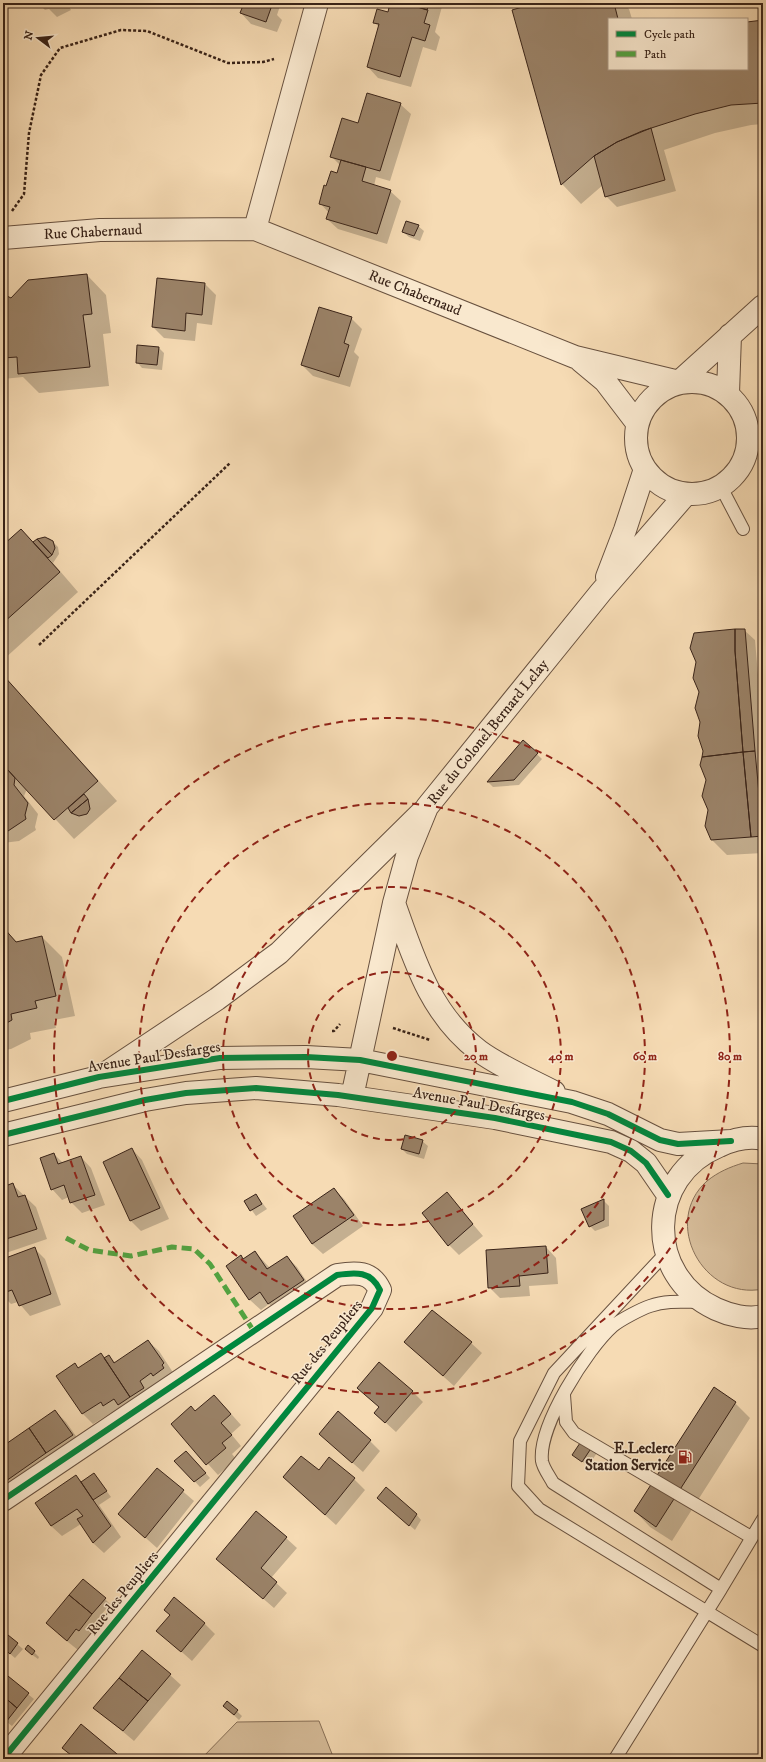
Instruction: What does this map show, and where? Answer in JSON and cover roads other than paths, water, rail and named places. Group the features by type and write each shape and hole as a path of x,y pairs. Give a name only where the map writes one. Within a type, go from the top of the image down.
{"street":[{"path":"254,229 318,3"},
{"name":"Rue Chabernaud","path":"3,238 100,230 254,229 575,357"},
{"path":"575,357 679,382 696,381 713,385 728,393 740,407 756,441 735,475 721,487 704,493 686,494 670,490 656,481 645,469 638,454 635,438 637,423 644,408 654,395 679,382 763,306"},
{"path":"728,393 730,335"},
{"path":"575,357 605,381 637,423"},
{"path":"601,592 625,530 645,469"},
{"name":"Rue du Colonel Bernard Lelay","path":"352,1097 394,903 407,856 427,807 601,592 686,494"},
{"path":"99,1077 217,999 279,953 427,807"},
{"path":"394,903 429,994 459,1035 480,1052 572,1102"},
{"name":"Avenue Paul Desfarges","path":"3,1101 99,1077 220,1058 306,1057 360,1060 572,1102 608,1114 644,1133 672,1143 678,1144 763,1139"},
{"name":"Avenue Paul Desfarges","path":"3,1135 145,1100 186,1093 256,1088 352,1097 494,1118 611,1142 631,1152 646,1163 668,1195"},
{"path":"731,1141 704,1152 683,1170 668,1195 662,1223 666,1254 679,1281 701,1302 729,1315 763,1316"},
{"name":"Rue des Peupliers","path":"3,1500 337,1275 352,1273 364,1275 375,1280 380,1290 372,1308 3,1759"}],"lane":[{"path":"721,487 743,529"},
{"path":"666,1254 554,1373 520,1441 518,1486 539,1509 763,1646"},
{"path":"701,1302 665,1302 649,1306 613,1326 589,1353 564,1393 545,1437 542,1462 553,1483 721,1589"},
{"path":"564,1393 566,1422 574,1433 752,1537"},
{"path":"615,1759 763,1519"}],"place":[{"name":"E.Leclerc Station Service","path":"685,1457"}]}
